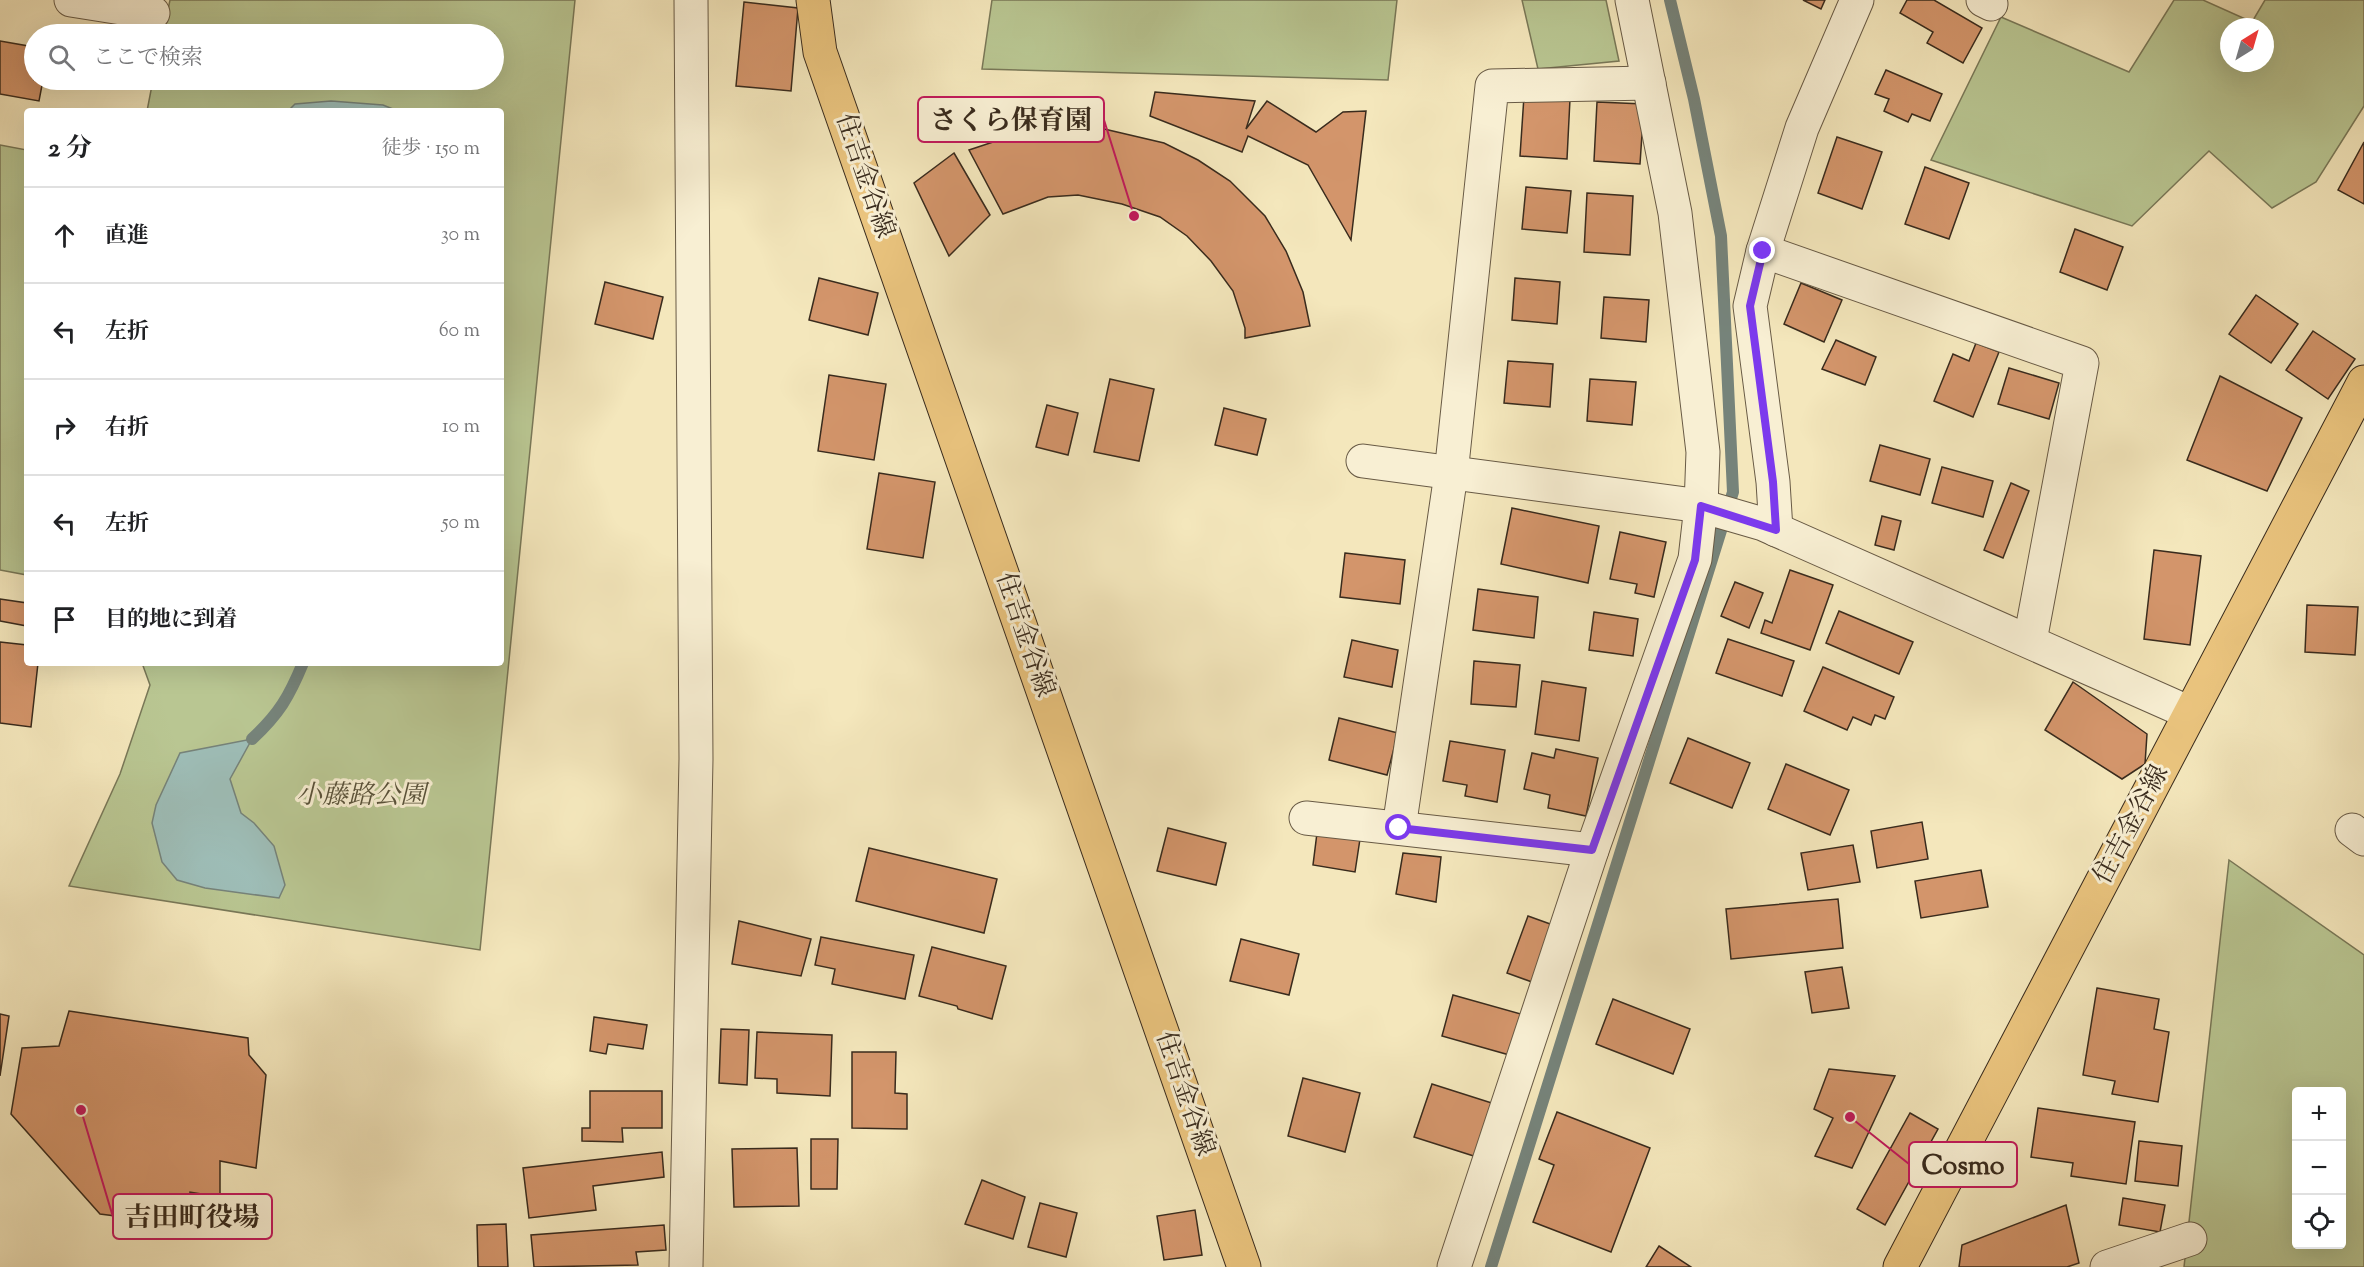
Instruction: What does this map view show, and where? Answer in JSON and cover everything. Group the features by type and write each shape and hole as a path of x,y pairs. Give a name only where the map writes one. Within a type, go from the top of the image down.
{"main road":[{"name":"住吉金谷線","path":"813,0 820,52 1245,1267"},
{"name":"住吉金谷線","path":"1900,1267 2364,382"}],"street":[{"path":"71,0 153,13"},
{"path":"686,1267 696,759 691,0"},
{"path":"1454,1267 1592,850 1695,560 1708,508 1675,213 1632,0"},
{"path":"1769,527 1773,482 1750,306 1763,251 1802,128 1857,0"},
{"path":"1399,828 1451,474 1492,86 1649,82"},
{"path":"1763,251 2082,363 2030,641"},
{"path":"1363,461 1708,508 1769,527 2190,713"},
{"path":"1306,818 1592,850"},
{"path":"2107,1267 2190,1239"}],"green space":[{"name":"小藤路公園","path":"170,0 575,0 480,950 69,886 120,774 150,685 143,666 504,666 504,108 148,108 151,90 504,90 504,24 165,24"},
{"path":"992,0 1397,0 1388,80 982,69"},
{"path":"1522,0 1606,0 1619,61 1538,69"},
{"path":"2174,0 2203,0 2243,18 2220,18 2220,72 2274,72 2274,18 2254,18 2265,0 2364,0 2364,106 2316,182 2272,208 2209,151 2132,226 1931,160 2001,17 2129,72"},
{"path":"0,145 24,149 24,574 0,570"},
{"path":"2229,860 2364,955 2364,1267 2184,1267"}],"water":[{"path":"331,101 383,105 390,108 291,108 295,104"},
{"path":"252,739 230,779 241,813 254,823 274,846 285,885 279,898 205,888 177,880 162,862 152,823 156,805 180,753"}],"building":[{"path":"1803,0 1825,0 1821,9"},
{"path":"1907,0 1934,0 1982,28 1963,63 1927,43 1933,32 1900,13"},
{"path":"744,2 798,8 791,91 736,86"},
{"path":"0,41 24,45 24,90 41,90 39,101 0,94"},
{"path":"1886,70 1942,94 1930,121 1912,114 1908,122 1884,111 1889,99 1875,94"},
{"path":"1155,92 1255,101 1246,129 1267,101 1316,132 1343,112 1366,111 1351,240 1308,165 1248,136 1242,152 1150,116"},
{"path":"1524,96 1570,99 1567,159 1520,156"},
{"path":"1597,102 1644,104 1640,164 1594,161"},
{"path":"1100,128 1164,143 1198,160 1230,181 1265,216 1286,251 1303,292 1310,326 1245,338 1245,328 1233,291 1211,261 1187,236 1160,217 1122,204 1078,195 1048,197 1003,214 969,150 1020,133"},
{"path":"1837,137 1882,152 1862,209 1818,193"},
{"path":"2364,142 2364,204 2338,190"},
{"path":"954,153 990,215 949,256 914,183"},
{"path":"1925,167 1969,183 1949,239 1905,224"},
{"path":"1526,187 1571,191 1567,233 1522,229"},
{"path":"1587,193 1633,196 1630,255 1584,252"},
{"path":"2075,229 2123,247 2107,290 2060,272"},
{"path":"819,278 878,293 868,335 809,320"},
{"path":"1515,278 1560,282 1557,324 1512,320"},
{"path":"605,282 663,297 653,339 595,324"},
{"path":"1801,283 1842,300 1824,342 1784,324"},
{"path":"2256,295 2298,324 2271,363 2229,334"},
{"path":"1604,297 1649,300 1646,342 1601,338"},
{"path":"2313,331 2355,359 2328,399 2286,370"},
{"path":"1836,340 1876,357 1865,385 1822,369"},
{"path":"1976,343 1999,352 1973,417 1934,401 1953,354 1969,361"},
{"path":"1508,361 1553,364 1550,407 1504,403"},
{"path":"2009,368 2059,383 2049,419 1998,404"},
{"path":"829,375 886,384 874,460 818,451"},
{"path":"2220,376 2302,418 2267,491 2187,460"},
{"path":"1110,379 1154,389 1139,461 1094,452"},
{"path":"1590,379 1636,382 1632,425 1587,421"},
{"path":"1047,405 1078,413 1068,455 1036,447"},
{"path":"1224,408 1266,419 1257,455 1215,445"},
{"path":"1880,445 1930,459 1920,495 1870,481"},
{"path":"1942,467 1993,481 1983,517 1932,503"},
{"path":"879,473 935,482 923,558 867,549"},
{"path":"2011,483 2029,491 2003,558 1984,550"},
{"path":"1512,508 1599,526 1588,583 1501,564"},
{"path":"1882,516 1901,521 1894,550 1875,545"},
{"path":"1620,532 1666,542 1654,597 1635,593 1637,584 1610,579"},
{"path":"2154,550 2201,556 2190,645 2144,639"},
{"path":"1345,553 1405,560 1400,604 1340,597"},
{"path":"1790,570 1833,585 1810,650 1761,633 1765,620 1772,623"},
{"path":"1735,582 1763,593 1749,628 1721,616"},
{"path":"1478,589 1538,597 1534,638 1473,630"},
{"path":"0,599 24,603 24,625 0,621"},
{"path":"2307,605 2358,607 2355,655 2305,652"},
{"path":"1839,611 1913,642 1899,674 1826,643"},
{"path":"1594,612 1638,619 1633,656 1589,650"},
{"path":"1728,639 1794,661 1782,696 1716,673"},
{"path":"1352,640 1398,650 1392,687 1344,677"},
{"path":"0,642 24,645 24,666 38,666 31,727 0,723"},
{"path":"1474,661 1520,665 1516,707 1471,704"},
{"path":"1823,667 1894,697 1885,719 1875,715 1871,725 1853,717 1847,730 1804,711"},
{"path":"1542,681 1586,688 1579,741 1535,734"},
{"path":"2073,682 2147,734 2145,764 2122,779 2045,730"},
{"path":"1339,718 1398,733 1387,775 1329,760"},
{"path":"1688,738 1750,763 1732,808 1670,783"},
{"path":"1450,741 1505,750 1497,802 1465,796 1467,785 1443,781"},
{"path":"1556,749 1598,758 1586,816 1548,808 1550,795 1524,789 1532,753 1554,758"},
{"path":"1786,764 1849,790 1830,835 1768,809"},
{"path":"1922,822 1928,859 1877,868 1871,831"},
{"path":"1168,828 1226,843 1216,885 1157,871"},
{"path":"1317,833 1360,839 1355,872 1313,865"},
{"path":"1853,845 1860,882 1808,890 1801,853"},
{"path":"869,848 997,879 984,933 856,901"},
{"path":"1403,853 1441,857 1436,902 1396,894"},
{"path":"1981,870 1988,907 1921,918 1915,881"},
{"path":"1838,899 1843,948 1731,959 1726,909"},
{"path":"1528,916 1553,925 1532,982 1507,973"},
{"path":"739,921 811,939 801,976 732,964"},
{"path":"821,937 914,955 905,999 832,984 835,969 815,965"},
{"path":"1241,939 1299,954 1289,995 1230,981"},
{"path":"932,947 1006,966 992,1019 958,1009 957,1006 919,996"},
{"path":"1842,967 1849,1008 1812,1013 1805,972"},
{"path":"2097,988 2159,999 2154,1029 2169,1032 2158,1102 2112,1094 2115,1081 2083,1075"},
{"path":"1453,995 1531,1017 1520,1058 1442,1036"},
{"path":"1613,999 1690,1029 1673,1074 1596,1044"},
{"path":"69,1011 248,1038 249,1055 266,1075 256,1168 220,1161 220,1197 190,1192 186,1225 100,1214 11,1114 22,1048 59,1046"},
{"path":"0,1014 9,1016 0,1076"},
{"path":"594,1017 647,1025 643,1049 608,1044 606,1054 590,1051"},
{"path":"721,1029 749,1030 747,1085 719,1083"},
{"path":"757,1032 832,1035 830,1096 777,1093 777,1079 755,1078"},
{"path":"852,1052 896,1052 895,1093 907,1094 907,1129 852,1128"},
{"path":"1829,1069 1895,1076 1852,1168 1815,1156 1833,1118 1814,1109"},
{"path":"1303,1078 1360,1093 1345,1152 1288,1136"},
{"path":"1432,1084 1498,1105 1480,1158 1414,1137"},
{"path":"590,1091 662,1091 662,1128 622,1128 623,1142 582,1141 582,1128 590,1128"},
{"path":"2038,1108 2135,1122 2126,1184 2071,1176 2073,1163 2031,1157"},
{"path":"1557,1112 1650,1148 1611,1252 1533,1222 1554,1165 1539,1159"},
{"path":"1910,1113 1938,1129 1885,1225 1857,1209"},
{"path":"811,1139 838,1139 837,1189 811,1189"},
{"path":"2139,1141 2182,1146 2178,1186 2135,1181"},
{"path":"797,1148 799,1206 734,1207 732,1149"},
{"path":"662,1152 664,1177 593,1186 596,1210 529,1218 523,1168"},
{"path":"982,1180 1025,1197 1013,1239 965,1224"},
{"path":"2123,1198 2165,1205 2160,1232 2119,1225"},
{"path":"1040,1203 1077,1213 1066,1257 1028,1247"},
{"path":"2066,1205 2079,1263 2067,1267 1959,1267 1962,1245"},
{"path":"1195,1210 1202,1255 1164,1260 1157,1216"},
{"path":"506,1224 508,1267 478,1267 477,1225"},
{"path":"664,1225 666,1250 636,1252 638,1265 534,1267 531,1235"},
{"path":"1659,1246 1691,1267 1646,1267"}],"waterway":[{"path":"1491,1267 1733,492 1721,236 1694,99 1670,0"},
{"path":"252,739 282,704 302,666"}],"place":[{"name":"さくら保育園","path":"1134,216"},
{"name":"吉田町役場","path":"81,1110"},
{"name":"Cosmo","path":"1850,1117"}],"route":[{"path":"1399,828 1592,850 1695,560 1701,506 1776,530 1773,482 1750,306 1763,251"}]}
